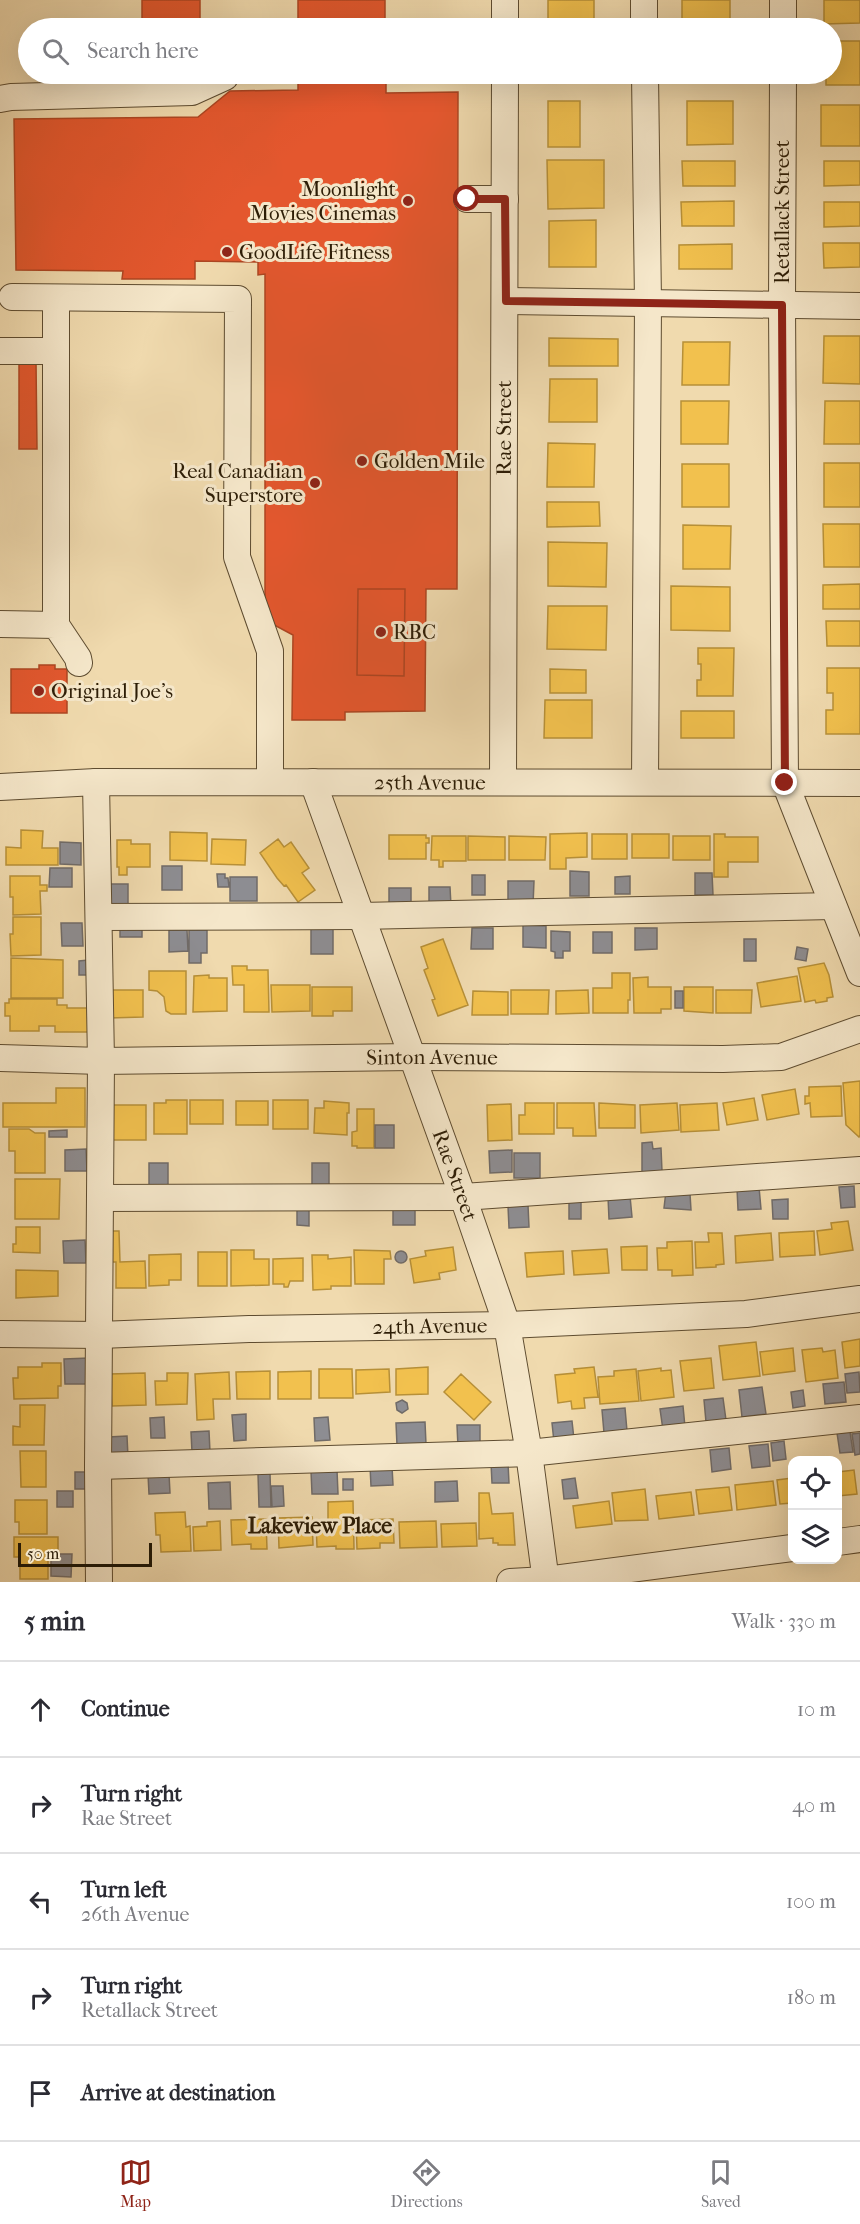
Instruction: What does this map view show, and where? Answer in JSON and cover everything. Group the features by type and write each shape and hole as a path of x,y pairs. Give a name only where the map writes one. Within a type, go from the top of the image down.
{"street":[{"path":"505,0 505,18"},
{"path":"644,0 644,18"},
{"path":"783,0 783,18"},
{"path":"0,99 192,92 210,84"},
{"name":"Rae Street","path":"503,782 505,84"},
{"path":"645,84 648,303 645,782"},
{"name":"Retallack Street","path":"783,84 785,783"},
{"path":"467,199 505,199"},
{"path":"12,297 238,299 237,557 270,651 270,782"},
{"path":"56,298 56,625 79,663"},
{"path":"506,301 860,306"},
{"path":"0,351 56,351"},
{"path":"0,624 56,625"},
{"path":"96,782 101,1061 99,1582"},
{"name":"25th Avenue","path":"0,787 96,782 860,783"},
{"name":"Rae Street","path":"313,782 507,1325 529,1453 546,1581"},
{"path":"785,783 860,973"},
{"path":"99,917 360,916 833,906"},
{"name":"Sinton Avenue","path":"0,1058 101,1061 413,1058 723,1059 781,1057 860,1029"},
{"path":"101,1198 463,1197 860,1170"},
{"name":"24th Avenue","path":"0,1334 100,1335 249,1329 507,1325 746,1314 860,1299"},
{"path":"98,1466 529,1453 860,1418"},
{"path":"842,1541 860,1539"},
{"path":"510,1582 546,1581 788,1549"}],"building: Homes":[{"path":"548,0 594,0 594,18 548,18"},
{"path":"682,0 730,0 730,18 682,18"},
{"path":"824,0 860,0 860,23 842,24 842,18 824,18"},
{"path":"842,41 860,41 860,85 826,85 842,84"},
{"path":"548,101 580,101 580,147 548,147"},
{"path":"687,101 733,101 733,144 687,145"},
{"path":"821,105 860,105 860,146 821,146"},
{"path":"547,160 604,160 604,208 548,209"},
{"path":"682,161 735,161 735,186 683,186"},
{"path":"824,161 860,161 860,185 824,186"},
{"path":"734,201 734,226 682,226 681,202"},
{"path":"824,202 860,202 860,226 824,227"},
{"path":"596,220 596,267 549,267 549,221"},
{"path":"823,243 860,243 860,267 824,268"},
{"path":"732,244 732,269 679,269 679,245"},
{"path":"824,336 860,336 860,384 823,383"},
{"path":"549,338 618,339 618,366 549,366"},
{"path":"683,342 730,342 729,385 682,385"},
{"path":"550,379 597,379 597,422 549,422"},
{"path":"681,401 729,401 728,444 681,444"},
{"path":"825,401 860,401 860,444 824,444"},
{"path":"548,443 595,444 594,487 547,487"},
{"path":"824,463 860,463 860,507 824,507"},
{"path":"682,464 729,464 729,507 682,507"},
{"path":"547,502 599,502 600,526 547,527"},
{"path":"823,524 860,524 860,567 824,567"},
{"path":"683,525 731,526 730,569 683,569"},
{"path":"548,542 607,543 606,587 548,586"},
{"path":"860,584 860,609 823,609 823,585"},
{"path":"671,586 730,587 730,631 671,630"},
{"path":"548,606 607,606 606,650 547,649"},
{"path":"826,621 860,621 860,646 827,646"},
{"path":"698,648 734,648 733,696 697,696 697,680 701,680"},
{"path":"827,668 860,668 860,734 826,734 826,710 833,710 833,693 827,693"},
{"path":"550,669 586,670 586,693 550,693"},
{"path":"545,700 592,700 592,738 544,738"},
{"path":"681,711 734,711 734,738 681,738"},
{"path":"21,830 43,831 42,848 58,848 58,865 6,865 6,847 21,848"},
{"path":"170,832 207,833 207,861 170,860"},
{"path":"587,833 587,857 566,858 566,869 550,869 550,834"},
{"path":"592,834 627,834 627,859 592,859"},
{"path":"632,834 669,834 669,858 632,858"},
{"path":"714,834 725,834 725,837 758,837 758,862 728,862 728,877 714,877"},
{"path":"389,835 426,835 429,843 426,843 426,859 389,859"},
{"path":"432,836 466,836 466,861 443,861 443,867 439,867 439,860 431,860"},
{"path":"468,836 505,837 505,860 468,860"},
{"path":"509,836 546,837 545,860 509,860"},
{"path":"673,836 710,836 710,860 673,860"},
{"path":"212,839 246,840 245,865 211,864"},
{"path":"278,839 284,847 291,842 309,868 302,873 315,890 298,902 286,885 284,886 277,878 260,853"},
{"path":"117,840 131,840 131,844 150,844 150,867 127,867 127,875 119,875"},
{"path":"10,876 40,876 40,885 47,885 47,891 40,891 41,914 13,915"},
{"path":"13,917 41,917 41,955 11,956 10,934 13,934"},
{"path":"443,939 468,1005 438,1016 432,1000 435,999 424,970 428,968 421,947"},
{"path":"11,958 63,960 63,998 11,998"},
{"path":"824,963 833,997 816,1003 815,1000 805,1002 798,968"},
{"path":"232,966 247,966 247,970 268,970 269,1012 244,1012 244,985 233,985"},
{"path":"149,971 186,971 186,1014 171,1014 166,1011 164,997 157,991 149,990"},
{"path":"612,973 630,973 628,1013 593,1013 593,988 612,988"},
{"path":"209,975 209,978 227,978 227,1011 193,1012 194,976"},
{"path":"797,976 801,1001 761,1007 757,983"},
{"path":"648,977 648,987 671,987 671,1009 661,1009 661,1013 634,1013 633,978"},
{"path":"271,985 310,985 310,1011 272,1012"},
{"path":"312,987 352,987 352,1011 333,1011 333,1016 312,1016"},
{"path":"684,987 713,987 713,1013 684,1011"},
{"path":"108,990 143,990 143,1017 109,1018"},
{"path":"511,990 549,990 548,1014 511,1014"},
{"path":"588,990 589,1013 556,1014 556,991"},
{"path":"716,990 752,990 751,1013 716,1013"},
{"path":"473,991 508,992 508,1015 472,1015"},
{"path":"9,999 57,999 57,1005 67,1005 67,1008 88,1008 88,1032 55,1032 55,1026 39,1026 39,1031 10,1031 10,1016 5,1016 5,1003 9,1003"},
{"path":"860,1081 859,1137 846,1125 843,1083"},
{"path":"841,1086 842,1116 811,1117 810,1103 805,1104 805,1096 809,1096 809,1087"},
{"path":"56,1088 85,1088 85,1127 3,1127 3,1103 56,1103"},
{"path":"795,1089 799,1114 767,1120 762,1095"},
{"path":"754,1098 758,1120 727,1125 723,1103"},
{"path":"166,1100 187,1100 187,1134 154,1134 154,1103 166,1103"},
{"path":"190,1100 223,1100 223,1124 190,1124"},
{"path":"273,1100 308,1100 308,1129 273,1129"},
{"path":"236,1101 268,1101 268,1125 236,1125"},
{"path":"324,1101 349,1103 347,1135 314,1133 315,1108 324,1108"},
{"path":"525,1103 554,1103 554,1134 519,1134 519,1115 525,1115"},
{"path":"557,1103 594,1103 596,1136 573,1136 573,1128 557,1128"},
{"path":"599,1103 635,1105 635,1128 599,1128"},
{"path":"677,1103 679,1130 641,1133 640,1105"},
{"path":"717,1103 719,1130 681,1132 680,1105"},
{"path":"511,1104 512,1140 488,1141 487,1105"},
{"path":"110,1105 146,1105 146,1140 107,1140"},
{"path":"357,1109 374,1109 374,1148 352,1146 352,1132 357,1131"},
{"path":"9,1129 29,1129 35,1133 45,1133 45,1173 15,1173 15,1151 9,1151"},
{"path":"15,1179 60,1179 59,1219 15,1219"},
{"path":"848,1221 853,1250 820,1255 817,1231 832,1229 831,1223"},
{"path":"16,1227 40,1227 40,1253 13,1252 13,1244 16,1244"},
{"path":"108,1231 119,1231 120,1262 145,1261 146,1288 116,1288 116,1262 106,1262"},
{"path":"814,1231 815,1255 780,1257 779,1233"},
{"path":"708,1233 722,1233 724,1264 716,1265 716,1267 696,1268 695,1242 709,1242"},
{"path":"771,1233 773,1260 736,1263 735,1236"},
{"path":"692,1241 693,1275 672,1276 672,1270 658,1270 657,1248 667,1248 667,1242"},
{"path":"647,1246 647,1270 622,1270 621,1247"},
{"path":"453,1247 456,1270 439,1273 440,1279 414,1283 410,1259 426,1256 425,1251"},
{"path":"607,1249 609,1273 574,1275 572,1251"},
{"path":"231,1250 254,1250 254,1259 269,1259 269,1285 231,1286"},
{"path":"354,1250 390,1251 391,1259 384,1259 384,1284 355,1284"},
{"path":"563,1251 564,1274 527,1277 525,1253"},
{"path":"198,1252 227,1252 227,1286 198,1286"},
{"path":"181,1254 181,1280 169,1280 169,1285 149,1286 149,1255"},
{"path":"312,1255 328,1255 328,1259 351,1257 351,1286 331,1286 331,1289 313,1290"},
{"path":"303,1258 303,1281 290,1281 288,1287 284,1287 284,1284 273,1284 273,1259"},
{"path":"16,1270 58,1271 58,1296 16,1298"},
{"path":"860,1339 860,1366 845,1368 842,1342"},
{"path":"756,1342 760,1376 723,1380 719,1346"},
{"path":"793,1348 795,1371 763,1375 760,1352"},
{"path":"822,1348 823,1352 835,1350 838,1378 806,1382 802,1350"},
{"path":"711,1358 714,1388 684,1391 680,1361"},
{"path":"42,1363 61,1363 61,1386 58,1386 58,1398 14,1399 13,1378 18,1378 18,1367 42,1367"},
{"path":"428,1367 428,1394 396,1395 396,1369"},
{"path":"594,1367 598,1397 584,1398 585,1408 572,1409 571,1401 558,1403 555,1375 575,1373 574,1369"},
{"path":"661,1368 661,1371 671,1370 674,1397 641,1401 638,1371"},
{"path":"319,1369 352,1369 353,1398 319,1398"},
{"path":"389,1369 390,1392 356,1394 356,1370"},
{"path":"636,1369 639,1401 600,1404 598,1377 614,1376 614,1371"},
{"path":"270,1371 270,1399 237,1399 236,1372"},
{"path":"311,1371 311,1399 278,1399 278,1372"},
{"path":"229,1372 230,1399 213,1399 214,1419 197,1420 195,1374"},
{"path":"145,1373 146,1405 112,1406 110,1374"},
{"path":"167,1373 188,1373 187,1404 156,1405 155,1381 167,1381"},
{"path":"461,1374 491,1402 474,1420 444,1392"},
{"path":"20,1405 45,1405 44,1445 13,1445 13,1426 20,1427"},
{"path":"20,1451 46,1451 46,1487 21,1487"},
{"path":"854,1470 857,1494 842,1496 842,1472"},
{"path":"788,1479 788,1503 780,1504 777,1480"},
{"path":"773,1481 776,1505 737,1510 735,1485"},
{"path":"729,1487 732,1510 699,1514 696,1490"},
{"path":"645,1489 648,1520 615,1521 612,1493"},
{"path":"691,1492 694,1515 659,1519 656,1496"},
{"path":"479,1493 489,1493 492,1514 513,1513 515,1545 498,1545 498,1543 493,1543 493,1538 479,1539"},
{"path":"15,1500 47,1500 47,1534 19,1534 19,1522 15,1522"},
{"path":"353,1501 354,1549 336,1549 336,1546 317,1547 316,1522 328,1521 328,1502"},
{"path":"609,1501 612,1524 576,1528 573,1506"},
{"path":"185,1512 186,1527 190,1526 191,1551 161,1552 160,1535 156,1535 155,1513"},
{"path":"312,1517 313,1545 279,1548 278,1518"},
{"path":"266,1519 267,1549 251,1549 251,1544 232,1545 231,1520"},
{"path":"393,1519 394,1543 380,1543 380,1548 357,1549 356,1520"},
{"path":"220,1521 221,1550 194,1551 193,1527 207,1526 207,1522"},
{"path":"436,1521 437,1547 400,1548 399,1522"},
{"path":"476,1523 477,1546 442,1547 441,1524"},
{"path":"14,1537 58,1537 58,1552 48,1557 48,1579 20,1579 20,1557 14,1557"}],"building: Shops":[{"path":"142,0 200,0 200,18 142,18"},
{"path":"298,0 385,0 385,18 298,18"},
{"name":"Golden Mile","path":"298,84 386,84 386,93 458,92 457,589 426,589 425,711 345,712 345,720 292,720 293,635 265,620 265,274 258,275 258,262 195,261 195,279 122,279 123,271 16,270 14,119 198,117 230,91 298,90"},
{"path":"19,361 36,361 37,449 19,449"},
{"name":"RBC","path":"358,589 405,589 404,676 357,675"},
{"name":"Original Joe's","path":"39,665 55,665 55,669 67,669 67,713 11,713 11,669 39,669"}],"building: Industry":[{"path":"60,842 81,843 81,865 60,864"},
{"path":"162,866 182,866 182,890 162,890"},
{"path":"50,868 72,868 72,887 49,887"},
{"path":"570,871 589,872 589,896 570,896"},
{"path":"695,873 712,873 713,895 695,895"},
{"path":"217,874 225,874 229,887 218,887"},
{"path":"472,875 485,875 485,895 472,895"},
{"path":"630,876 630,894 615,894 615,877"},
{"path":"230,877 257,877 257,901 230,901"},
{"path":"508,881 534,881 533,905 508,905"},
{"path":"108,884 128,884 128,905 108,905"},
{"path":"429,887 450,887 451,906 429,906"},
{"path":"389,888 411,888 411,906 389,906"},
{"path":"61,923 82,923 83,946 62,946"},
{"path":"333,923 333,954 311,954 311,924"},
{"path":"523,925 546,926 546,948 523,947"},
{"path":"120,926 142,926 142,937 120,937"},
{"path":"472,928 493,928 493,949 471,949"},
{"path":"635,928 657,928 657,949 635,950"},
{"path":"169,930 187,930 188,951 169,952"},
{"path":"189,930 207,930 207,953 201,953 201,963 189,963"},
{"path":"551,931 570,932 570,951 563,951 563,958 555,958 555,952 551,951"},
{"path":"593,932 612,932 612,953 593,953"},
{"path":"744,939 756,939 756,961 744,961"},
{"path":"797,947 808,949 806,961 795,959"},
{"path":"88,960 88,975 79,975 79,961"},
{"path":"675,991 683,991 683,1008 675,1008"},
{"path":"375,1125 394,1125 394,1148 375,1148"},
{"path":"67,1130 67,1137 49,1137 49,1131"},
{"path":"652,1142 653,1149 661,1148 662,1171 642,1172 642,1143"},
{"path":"86,1149 87,1171 65,1171 65,1150"},
{"path":"512,1150 512,1172 490,1173 489,1151"},
{"path":"514,1153 540,1153 540,1178 514,1178"},
{"path":"149,1163 168,1163 168,1185 149,1185"},
{"path":"312,1163 329,1163 329,1185 312,1185"},
{"path":"854,1186 855,1207 841,1208 839,1187"},
{"path":"759,1187 761,1209 738,1210 737,1188"},
{"path":"666,1191 690,1194 691,1210 664,1208"},
{"path":"630,1196 632,1217 609,1219 608,1197"},
{"path":"788,1199 788,1219 773,1219 772,1200"},
{"path":"569,1201 581,1201 581,1219 569,1219"},
{"path":"393,1203 415,1203 415,1225 393,1225"},
{"path":"528,1205 529,1227 509,1228 508,1206"},
{"path":"297,1208 309,1208 309,1226 297,1225"},
{"path":"85,1240 86,1263 64,1263 63,1241"},
{"path":"403,1251 406,1252 406,1262 399,1263 396,1262 395,1255 396,1252"},
{"path":"89,1358 90,1384 65,1384 64,1359"},
{"path":"859,1372 860,1392 847,1393 845,1374"},
{"path":"844,1382 846,1402 825,1404 823,1384"},
{"path":"762,1387 766,1414 742,1417 739,1390"},
{"path":"803,1390 805,1406 793,1408 791,1392"},
{"path":"723,1398 726,1420 706,1422 704,1400"},
{"path":"402,1400 407,1403 408,1409 402,1413 397,1410 396,1403"},
{"path":"683,1406 685,1427 663,1430 660,1409"},
{"path":"625,1408 627,1431 604,1433 602,1410"},
{"path":"246,1414 246,1440 234,1441 232,1415"},
{"path":"164,1417 165,1438 151,1438 150,1418"},
{"path":"328,1417 330,1440 315,1441 314,1418"},
{"path":"572,1421 574,1439 554,1442 552,1423"},
{"path":"425,1422 426,1444 397,1445 396,1423"},
{"path":"457,1425 480,1425 480,1446 458,1447"},
{"path":"209,1431 210,1452 192,1452 191,1432"},
{"path":"850,1432 853,1452 840,1453 837,1433"},
{"path":"860,1433 860,1454 855,1455 852,1434"},
{"path":"127,1436 128,1457 108,1457 108,1437"},
{"path":"784,1441 786,1459 773,1461 771,1443"},
{"path":"768,1444 770,1466 752,1468 749,1446"},
{"path":"729,1448 731,1469 712,1472 710,1450"},
{"path":"491,1463 508,1463 509,1483 492,1483"},
{"path":"370,1466 392,1466 393,1485 371,1486"},
{"path":"337,1470 338,1494 312,1494 311,1471"},
{"path":"75,1472 90,1472 91,1489 75,1489"},
{"path":"270,1473 271,1507 259,1507 258,1474"},
{"path":"148,1474 169,1474 170,1493 149,1494"},
{"path":"575,1478 578,1498 564,1499 562,1480"},
{"path":"343,1479 353,1479 353,1490 343,1490"},
{"path":"457,1481 458,1501 435,1502 435,1482"},
{"path":"230,1482 231,1509 209,1509 208,1483"},
{"path":"271,1486 283,1486 284,1506 272,1507"},
{"path":"57,1491 73,1491 73,1507 57,1507"},
{"path":"56,1554 72,1554 71,1577 51,1576 51,1557"}],"place":[{"name":"Moonlight Movies Cinemas","path":"408,201"},
{"name":"GoodLife Fitness","path":"227,252"},
{"name":"Golden Mile","path":"362,461"},
{"name":"Real Canadian Superstore","path":"315,483"},
{"name":"RBC","path":"381,632"},
{"name":"Original Joe's","path":"39,691"}],"district":[{"name":"Lakeview Place","path":"320,1526"}],"route":[{"path":"467,199 505,199 506,301 782,305 785,783"}]}
